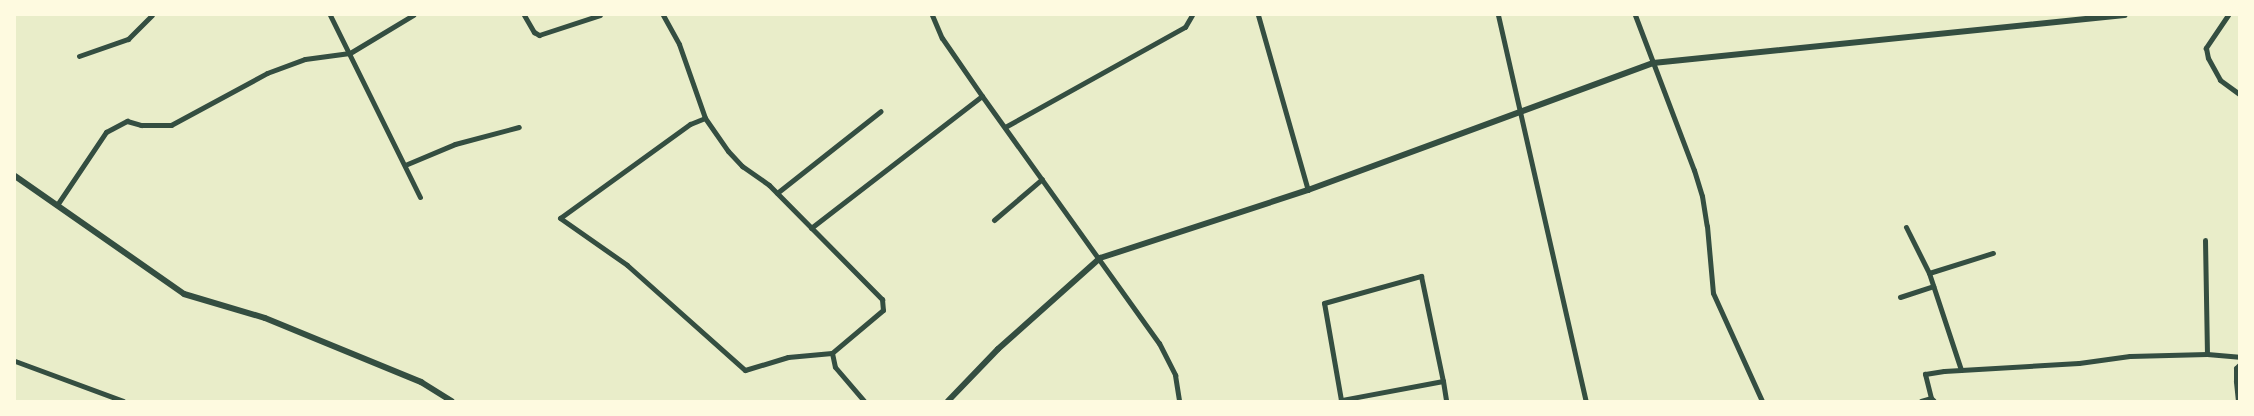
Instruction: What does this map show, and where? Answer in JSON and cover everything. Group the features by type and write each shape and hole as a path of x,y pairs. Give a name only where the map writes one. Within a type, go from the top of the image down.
{"street":[{"path":"79,56 128,39 152,15"},
{"path":"330,15 420,197"},
{"path":"57,205 106,132 127,121 141,125 171,125 267,73 305,59 350,53 413,15"},
{"path":"524,15 534,32 540,34 600,15"},
{"path":"664,15 679,44 705,118 728,151 742,166 777,193 882,299 883,310 832,353 788,357 745,370 627,265 560,218 690,124 705,118"},
{"path":"932,15 942,38 982,96 1063,211 1100,258 1159,343 1175,375 1179,401"},
{"path":"1005,127 1185,27 1192,15"},
{"path":"1258,15 1308,190"},
{"path":"1498,15 1586,401"},
{"path":"1635,15 1694,170 1702,196 1707,226 1713,293 1762,401"},
{"path":"948,401 998,349 1100,258 1308,190 1520,114 1653,63 2124,15"},
{"path":"2228,15 2206,48 2208,58 2220,80 2239,94"},
{"path":"811,228 982,96"},
{"path":"777,193 881,110"},
{"path":"405,166 455,144 520,127"},
{"path":"15,176 184,294 265,318 421,382 452,401"},
{"path":"994,220 1042,179"},
{"path":"1906,227 1929,273 1961,370"},
{"path":"2205,240 2207,354"},
{"path":"1929,273 1993,253"},
{"path":"1443,381 1341,400 1324,303 1421,276 1443,381 1446,401"},
{"path":"1900,297 1933,286"},
{"path":"832,353 835,367 864,401"},
{"path":"1921,401 1932,399 1925,374 2079,363 2130,356 2207,354 2239,357"},
{"path":"15,361 123,401"},
{"path":"2238,401 2236,368 2239,365"}]}
